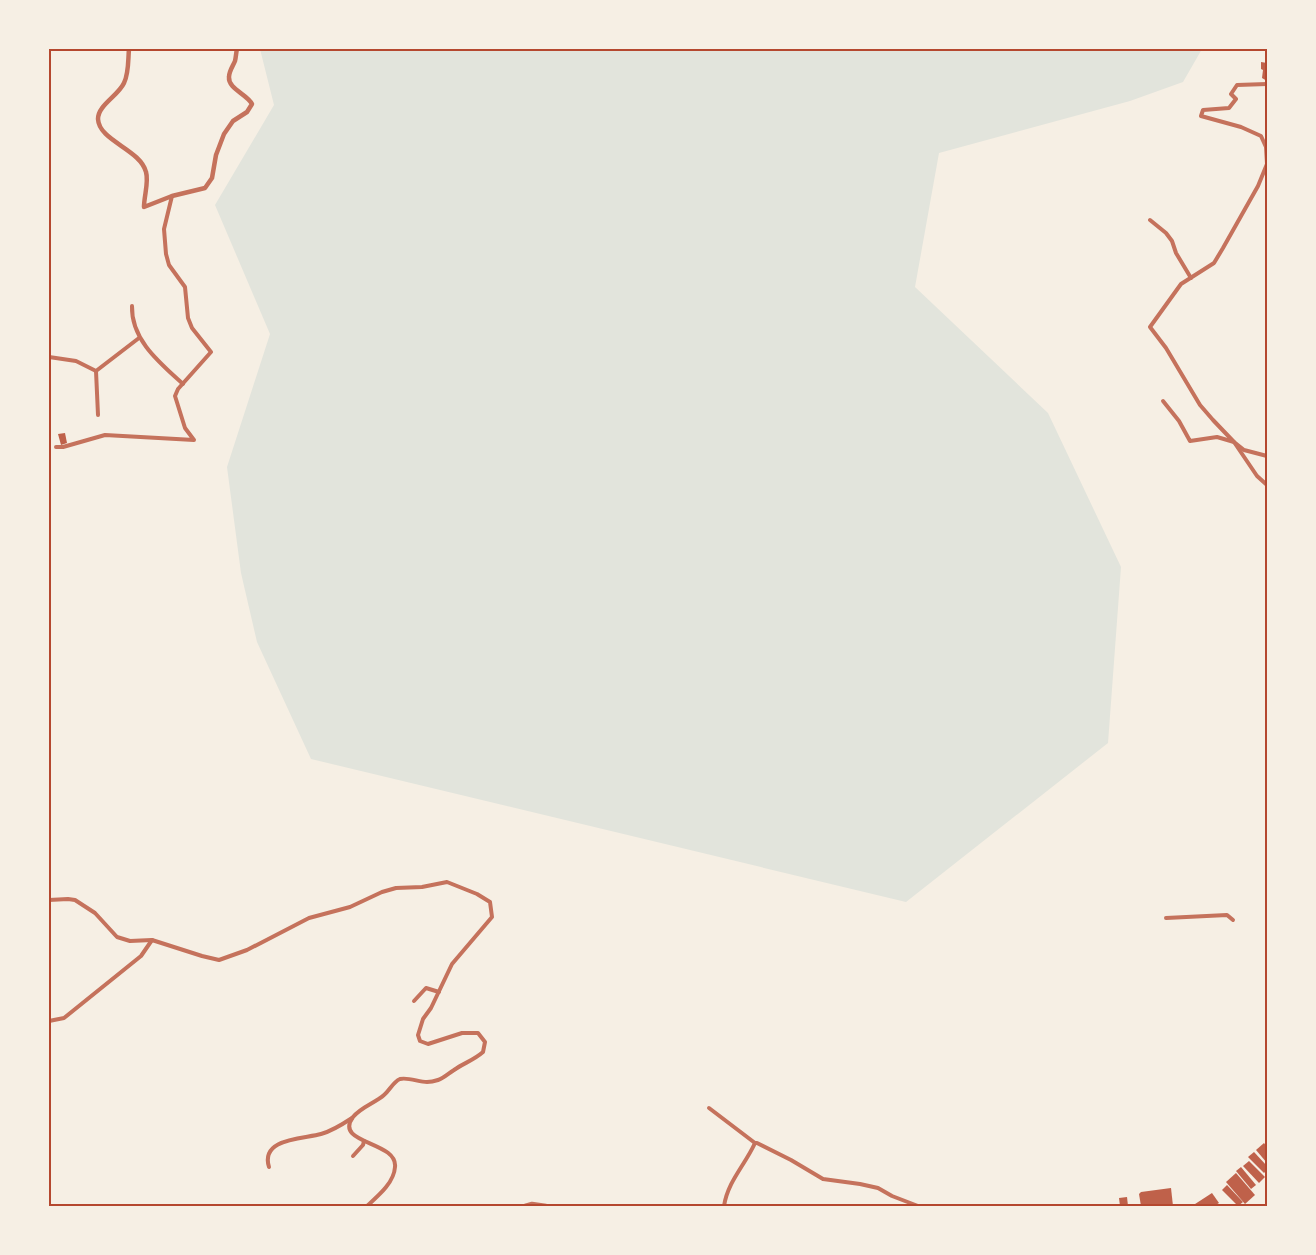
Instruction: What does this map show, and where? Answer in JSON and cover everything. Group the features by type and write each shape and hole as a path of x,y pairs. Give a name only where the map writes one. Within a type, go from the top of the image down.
{"street":[{"path":"129,49 126,81 120,92 104,105 98,117 100,127 106,135 140,160 146,172 144,206 172,196 205,188 210,183 216,155 224,134 233,121 247,112 252,104 249,98 231,85 229,79 237,49"},
{"path":"1267,84 1237,85 1231,94 1236,99 1229,108 1203,110 1201,116 1241,127 1261,136 1266,147 1267,164 1258,186 1214,263 1181,284 1150,326 1166,348 1200,405 1234,442 1257,476 1267,485"},
{"path":"56,447 63,447 105,435 194,440 185,428 175,396 178,389 211,352 192,328 188,318 185,287 169,265 166,254 164,229 172,196"},
{"path":"1150,220 1166,233 1172,241 1176,253 1191,278"},
{"path":"132,306 134,325 139,338 183,384"},
{"path":"96,371 139,338"},
{"path":"49,357 76,361 96,371"},
{"path":"96,371 98,415"},
{"path":"1163,401 1179,421 1190,441 1217,437 1234,442 1244,450 1267,456"},
{"path":"49,900 75,900 95,913 117,937 130,941 152,940 219,960 247,950 309,918 350,907 382,892 447,882 477,894 490,902 492,917 452,964 431,1008 423,1019 418,1035 420,1041 428,1044 462,1033 478,1033 485,1042 483,1052 474,1060 438,1080 425,1082 401,1079 385,1094 352,1118 322,1134 296,1138 275,1145 268,1154 269,1167"},
{"path":"1166,918 1227,915 1233,920"},
{"path":"49,1021 64,1018 141,956 152,940"},
{"path":"414,1001 426,988 439,992"},
{"path":"709,1108 755,1143 791,1160 823,1180 878,1188 892,1196 918,1206"},
{"path":"352,1118 350,1127 356,1138 382,1148 395,1162 396,1168 388,1185 367,1206"},
{"path":"353,1156 363,1145 364,1141"},
{"path":"724,1206 726,1195 732,1182 750,1156 755,1143"},
{"path":"525,1206 532,1204 546,1206"}],"shaded area":[{"path":"260,49 1202,49 1183,82 1130,101 939,153 915,287 1048,413 1121,567 1108,743 906,902 311,759 257,642 241,573 227,467 270,334 215,205 274,105"}],"building":[{"path":"1261,62 1267,63 1267,81 1262,78"},
{"path":"65,433 67,443 61,445 58,434"},
{"path":"1264,1143 1267,1147 1267,1163 1256,1150"},
{"path":"1254,1152 1267,1166 1267,1170 1264,1173 1248,1157"},
{"path":"1249,1161 1265,1177 1259,1183 1243,1166"},
{"path":"1241,1167 1256,1185 1251,1189 1236,1171"},
{"path":"1236,1173 1255,1195 1245,1204 1226,1182"},
{"path":"1227,1185 1243,1202 1238,1206 1222,1190"},
{"path":"1171,1188 1173,1206 1141,1206 1139,1194 1141,1192"},
{"path":"1212,1193 1219,1203 1214,1206 1192,1206"},
{"path":"1127,1197 1128,1206 1120,1206 1119,1198"}]}
